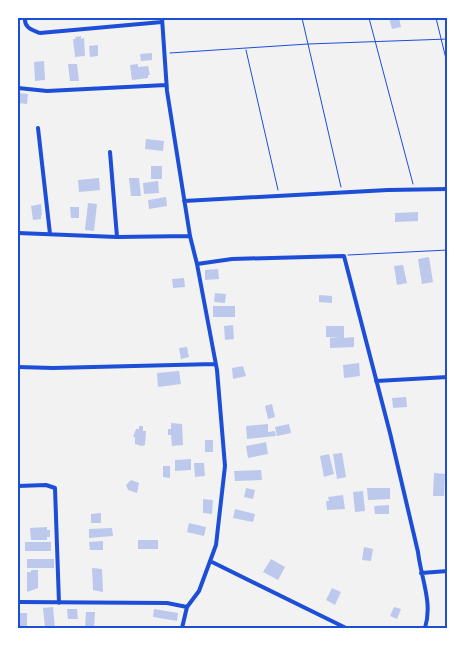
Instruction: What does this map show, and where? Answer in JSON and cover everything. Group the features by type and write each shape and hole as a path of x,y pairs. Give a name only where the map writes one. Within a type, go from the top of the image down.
{"street":[{"path":"25,18 29,29 40,33 162,20 166,84 190,236 197,264 215,364 225,466 216,544 199,591 187,607 182,628"},
{"path":"18,88 47,92 166,84"},
{"path":"38,128 50,234"},
{"path":"110,152 117,237"},
{"path":"184,201 342,192 448,189"},
{"path":"18,233 117,237 190,236"},
{"path":"197,264 232,260 344,256 418,552 421,573 428,598 425,628"},
{"path":"18,367 62,368 215,364"},
{"path":"376,381 448,377"},
{"path":"18,486 46,485 55,488 60,603"},
{"path":"210,561 346,628"},
{"path":"421,573 448,571"},
{"path":"18,602 167,603 187,607"}],"path":[{"path":"302,18 342,192"},
{"path":"369,18 413,184"},
{"path":"436,18 448,67"},
{"path":"164,54 308,44 448,39"},
{"path":"246,49 278,190"},
{"path":"346,256 448,250"}],"building":[{"path":"389,18 399,18 401,27 392,29"},
{"path":"81,36 81,39 84,38 85,56 75,57 73,39"},
{"path":"98,45 98,56 90,57 89,46"},
{"path":"152,53 152,60 141,61 140,54"},
{"path":"44,61 45,80 35,81 34,62"},
{"path":"68,64 77,64 79,81 70,81"},
{"path":"138,64 138,67 148,66 150,75 148,75 148,78 132,80 130,65"},
{"path":"18,93 28,94 27,104 18,103"},
{"path":"146,139 164,141 163,151 145,149"},
{"path":"151,166 162,166 162,179 151,179"},
{"path":"99,178 100,190 79,192 78,180"},
{"path":"129,178 139,178 141,196 131,196"},
{"path":"158,181 159,193 144,194 143,183"},
{"path":"166,197 167,206 149,209 148,200"},
{"path":"88,203 97,204 94,231 85,230"},
{"path":"41,204 41,219 33,220 31,206"},
{"path":"70,207 79,207 79,218 71,218"},
{"path":"418,212 418,221 395,222 395,213"},
{"path":"429,257 433,282 422,284 418,259"},
{"path":"403,265 407,283 397,285 394,266"},
{"path":"218,269 219,279 205,280 205,270"},
{"path":"184,278 185,287 173,288 172,279"},
{"path":"215,293 226,294 225,303 214,302"},
{"path":"319,295 332,296 332,303 319,302"},
{"path":"213,306 235,306 235,317 213,317"},
{"path":"233,325 234,339 225,340 224,326"},
{"path":"326,326 344,326 344,338 354,337 354,347 330,348 330,338 341,338 326,337"},
{"path":"187,347 189,357 181,359 179,348"},
{"path":"359,363 360,376 344,378 343,365"},
{"path":"243,366 246,376 233,379 232,368"},
{"path":"179,371 181,384 158,387 157,373"},
{"path":"406,397 407,407 393,408 392,398"},
{"path":"272,404 275,417 268,419 265,406"},
{"path":"171,423 182,424 183,445 172,446 171,435 168,435"},
{"path":"268,424 268,432 275,431 276,436 247,439 246,426"},
{"path":"289,424 291,433 277,436 275,427"},
{"path":"139,426 143,426 143,431 146,431 145,445 142,446 135,444 135,437 133,437"},
{"path":"205,440 213,440 213,452 205,452"},
{"path":"266,442 268,454 248,458 246,446"},
{"path":"342,453 346,477 337,479 333,454"},
{"path":"329,454 334,474 324,477 320,456"},
{"path":"191,459 191,470 175,471 175,460"},
{"path":"194,463 204,463 205,476 195,477"},
{"path":"163,466 170,466 170,478 163,477"},
{"path":"261,470 262,480 235,481 234,471"},
{"path":"434,473 445,474 444,496 433,496"},
{"path":"131,480 139,483 137,493 128,490 126,485"},
{"path":"246,488 255,490 253,499 244,497"},
{"path":"367,488 390,488 390,499 368,500"},
{"path":"363,491 365,511 355,512 353,492"},
{"path":"343,495 345,509 327,510 326,501 329,501 328,497"},
{"path":"203,499 213,500 212,514 203,513"},
{"path":"389,505 389,514 375,514 374,506"},
{"path":"235,509 255,514 253,522 233,518"},
{"path":"101,513 101,523 91,523 91,514"},
{"path":"189,523 206,527 204,536 187,532"},
{"path":"47,527 47,530 50,530 50,537 47,537 47,540 31,540 30,528"},
{"path":"112,528 113,536 89,538 89,529"},
{"path":"138,540 158,540 158,549 138,549"},
{"path":"103,541 103,550 90,550 89,542"},
{"path":"25,542 51,542 51,551 25,551"},
{"path":"364,547 373,549 371,561 362,560"},
{"path":"27,559 54,559 54,568 27,568"},
{"path":"271,559 285,567 278,580 263,572"},
{"path":"92,568 102,569 103,592 93,590"},
{"path":"31,570 38,570 38,588 27,592 27,572 31,572"},
{"path":"332,588 341,592 335,605 326,600"},
{"path":"53,607 55,628 45,628 43,608"},
{"path":"394,607 401,609 397,619 390,616"},
{"path":"67,609 77,609 78,619 68,619"},
{"path":"154,609 178,613 177,621 153,617"},
{"path":"86,612 95,612 94,628 85,628"},
{"path":"18,613 27,613 27,628 18,628"}]}
